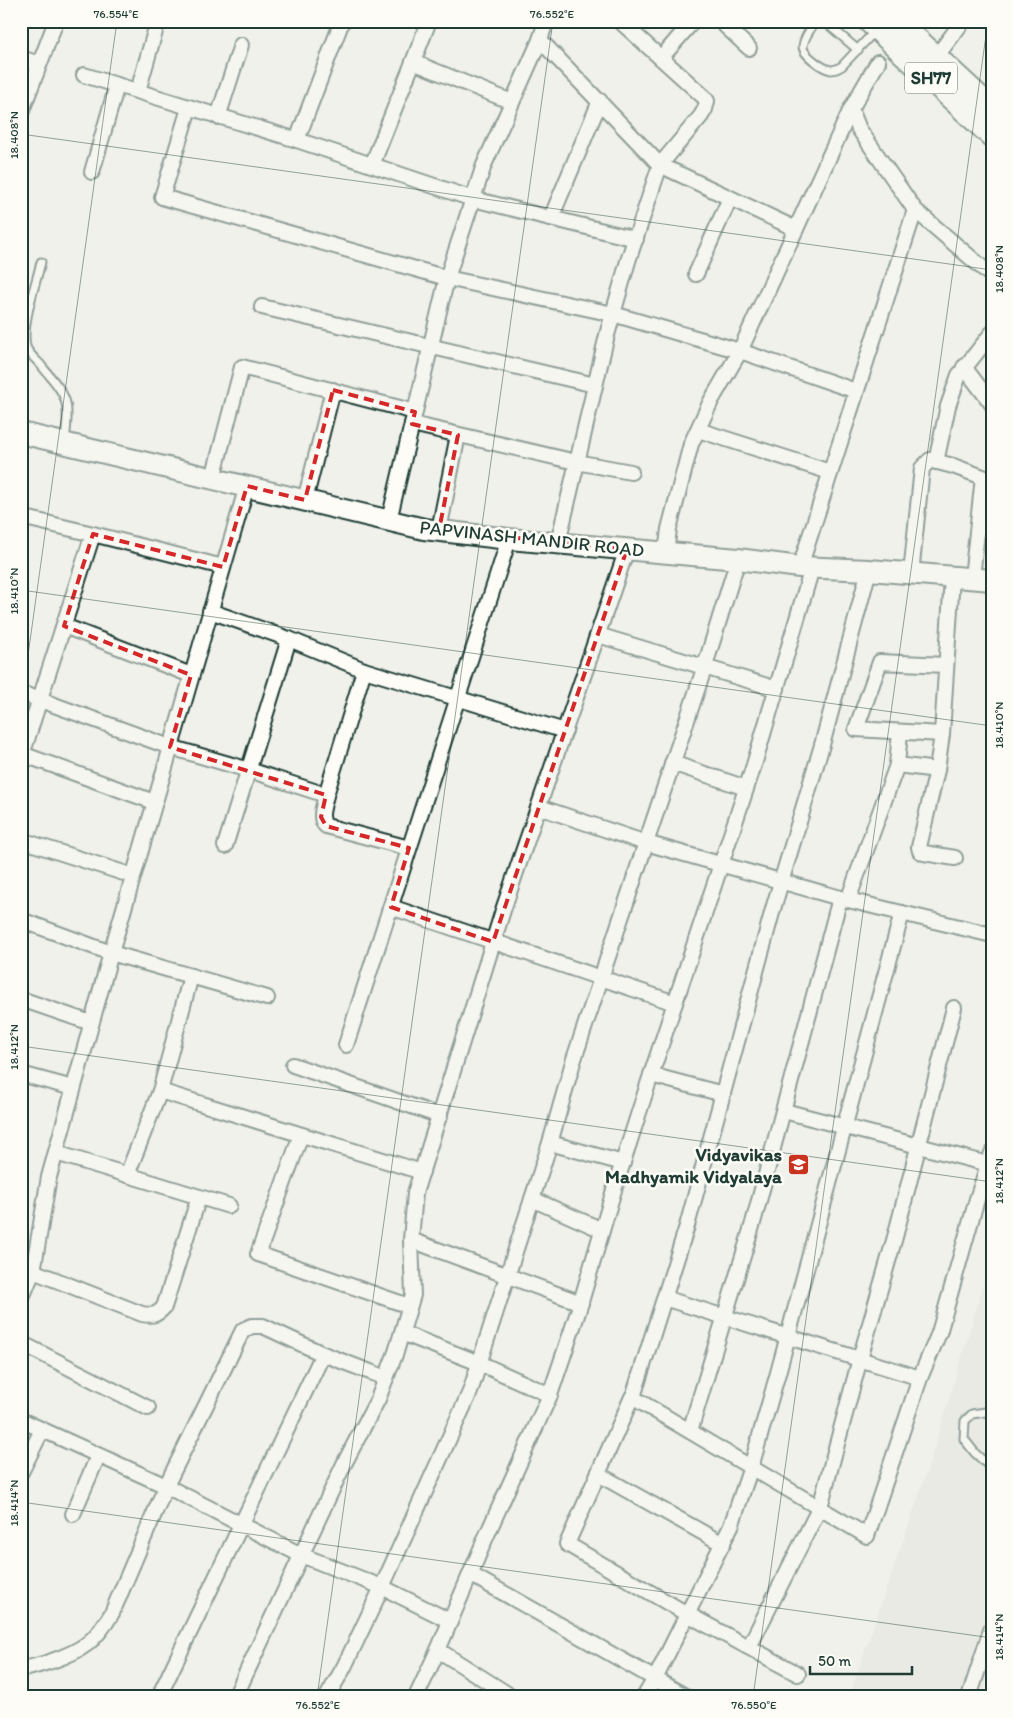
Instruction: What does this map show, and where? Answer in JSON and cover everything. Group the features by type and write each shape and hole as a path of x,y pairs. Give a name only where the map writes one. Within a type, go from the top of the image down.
{"main road":[{"name":"SH77","path":"881,24 936,58 991,105"},
{"name":"SH77","path":"881,24 992,136"}],"street":[{"path":"21,113 56,21"},
{"path":"138,91 158,21"},
{"path":"297,140 342,21"},
{"path":"372,165 429,21"},
{"path":"389,520 447,278 484,165 540,40 546,21"},
{"path":"558,543 613,314 660,165 701,116 706,109 707,101 620,21"},
{"path":"661,58 693,21"},
{"path":"720,21 749,48"},
{"path":"936,58 963,21"},
{"path":"540,40 660,165 796,229"},
{"path":"218,117 241,45"},
{"path":"21,58 40,64"},
{"path":"413,62 512,102"},
{"path":"666,553 669,529 691,444 711,401 740,351 851,109 878,62"},
{"path":"84,75 297,140 473,199 636,239"},
{"path":"92,172 117,85"},
{"path":"551,218 600,102"},
{"path":"189,108 162,198 447,278 613,314 740,351 856,391"},
{"path":"851,109 859,129 915,210 992,276"},
{"path":"696,274 730,198"},
{"path":"416,1697 550,1395 581,1303 651,1075 777,689 830,472 915,210"},
{"path":"262,308 595,385"},
{"path":"936,462 948,406 959,375 992,332"},
{"path":"213,478 242,367 333,390 458,435 576,462 631,472"},
{"path":"964,368 992,404"},
{"path":"305,500 333,390"},
{"path":"698,430 830,472"},
{"name":"PAPVINASH MANDIR ROAD","path":"21,433 424,528 509,539 738,559 806,568 869,570 982,579"},
{"path":"439,530 458,435"},
{"path":"911,574 922,468 930,460 983,477 982,579"},
{"path":"21,1300 49,1177 91,1023 247,486"},
{"path":"22,518 223,567"},
{"path":"93,534 22,756 154,802"},
{"path":"346,1045 509,539"},
{"path":"235,1697 344,1464 378,1399 402,1333 413,1295 411,1240 416,1193 422,1172 493,942 627,549"},
{"path":"327,1697 344,1667 382,1587 470,1392 550,1143 573,1062 704,669 738,559"},
{"path":"798,1674 687,1614 567,1544 633,1397 687,1226 781,881 822,745 869,570"},
{"path":"952,577 942,734 937,770 919,848 924,853 955,858"},
{"path":"210,612 289,640 364,670 565,731"},
{"path":"64,626 191,674"},
{"path":"598,635 704,669 777,689"},
{"path":"225,846 289,640"},
{"path":"942,734 856,729 880,662 946,665"},
{"path":"364,670 321,817 326,826 409,848"},
{"path":"21,692 170,747 326,795"},
{"path":"690,1431 754,1223 844,899 897,765 900,732"},
{"path":"672,763 746,788"},
{"path":"897,765 937,770"},
{"path":"539,807 646,843 844,899 992,935"},
{"path":"21,840 133,876"},
{"path":"391,907 675,1002"},
{"path":"644,1697 723,1544 751,1466 902,913"},
{"path":"21,920 111,953 267,998"},
{"path":"127,1175 160,1091 192,976"},
{"path":"21,999 91,1023"},
{"path":"749,1647 820,1507 895,1237 954,1008"},
{"path":"293,1065 440,1116"},
{"path":"21,1074 73,1088"},
{"path":"651,1075 723,1094"},
{"path":"160,1091 422,1172"},
{"path":"633,1397 867,1536 920,1378 939,1334 976,1199 990,1158 918,1147 784,1111"},
{"path":"301,1136 258,1254 409,1306"},
{"path":"550,1143 623,1163"},
{"path":"56,1153 229,1206"},
{"path":"27,1268 142,1314 151,1316 158,1314 164,1307 199,1197"},
{"path":"532,1200 602,1230"},
{"path":"411,1240 581,1303"},
{"path":"664,1298 920,1378"},
{"path":"21,1669 32,1668 73,1654 102,1630 112,1613 166,1486 243,1330 252,1326 263,1326 323,1354 386,1378"},
{"path":"402,1333 479,1363 550,1395"},
{"path":"21,1343 148,1408"},
{"path":"162,1690 323,1354"},
{"path":"21,1420 166,1486 301,1555 382,1587 450,1621"},
{"path":"21,1472 42,1430"},
{"path":"73,1514 98,1456"},
{"path":"598,1474 723,1544"},
{"path":"470,1574 687,1697"},
{"path":"969,1697 992,1627"},
{"path":"438,1650 512,1697"}],"lane":[{"path":"816,21 805,39 804,53 823,68 830,70 842,66 881,24"},
{"path":"824,21 858,50"},
{"path":"41,262 24,332 26,348 60,389 67,402 68,416 64,443"},
{"path":"992,1411 972,1414 965,1421 964,1429 964,1439 975,1453 992,1469"}],"highlighted area":[{"path":"333,390 415,412 412,424 458,435 439,530 627,549 493,942 391,907 409,848 326,826 321,817 326,795 170,747 191,675 64,626 93,534 223,567 247,486 305,500"}],"shaded area":[{"path":"992,1256 992,1697 849,1697 929,1466"}],"place":[{"name":"Vidyavikas Madhyamik Vidyalaya","path":"798,1165"}]}
